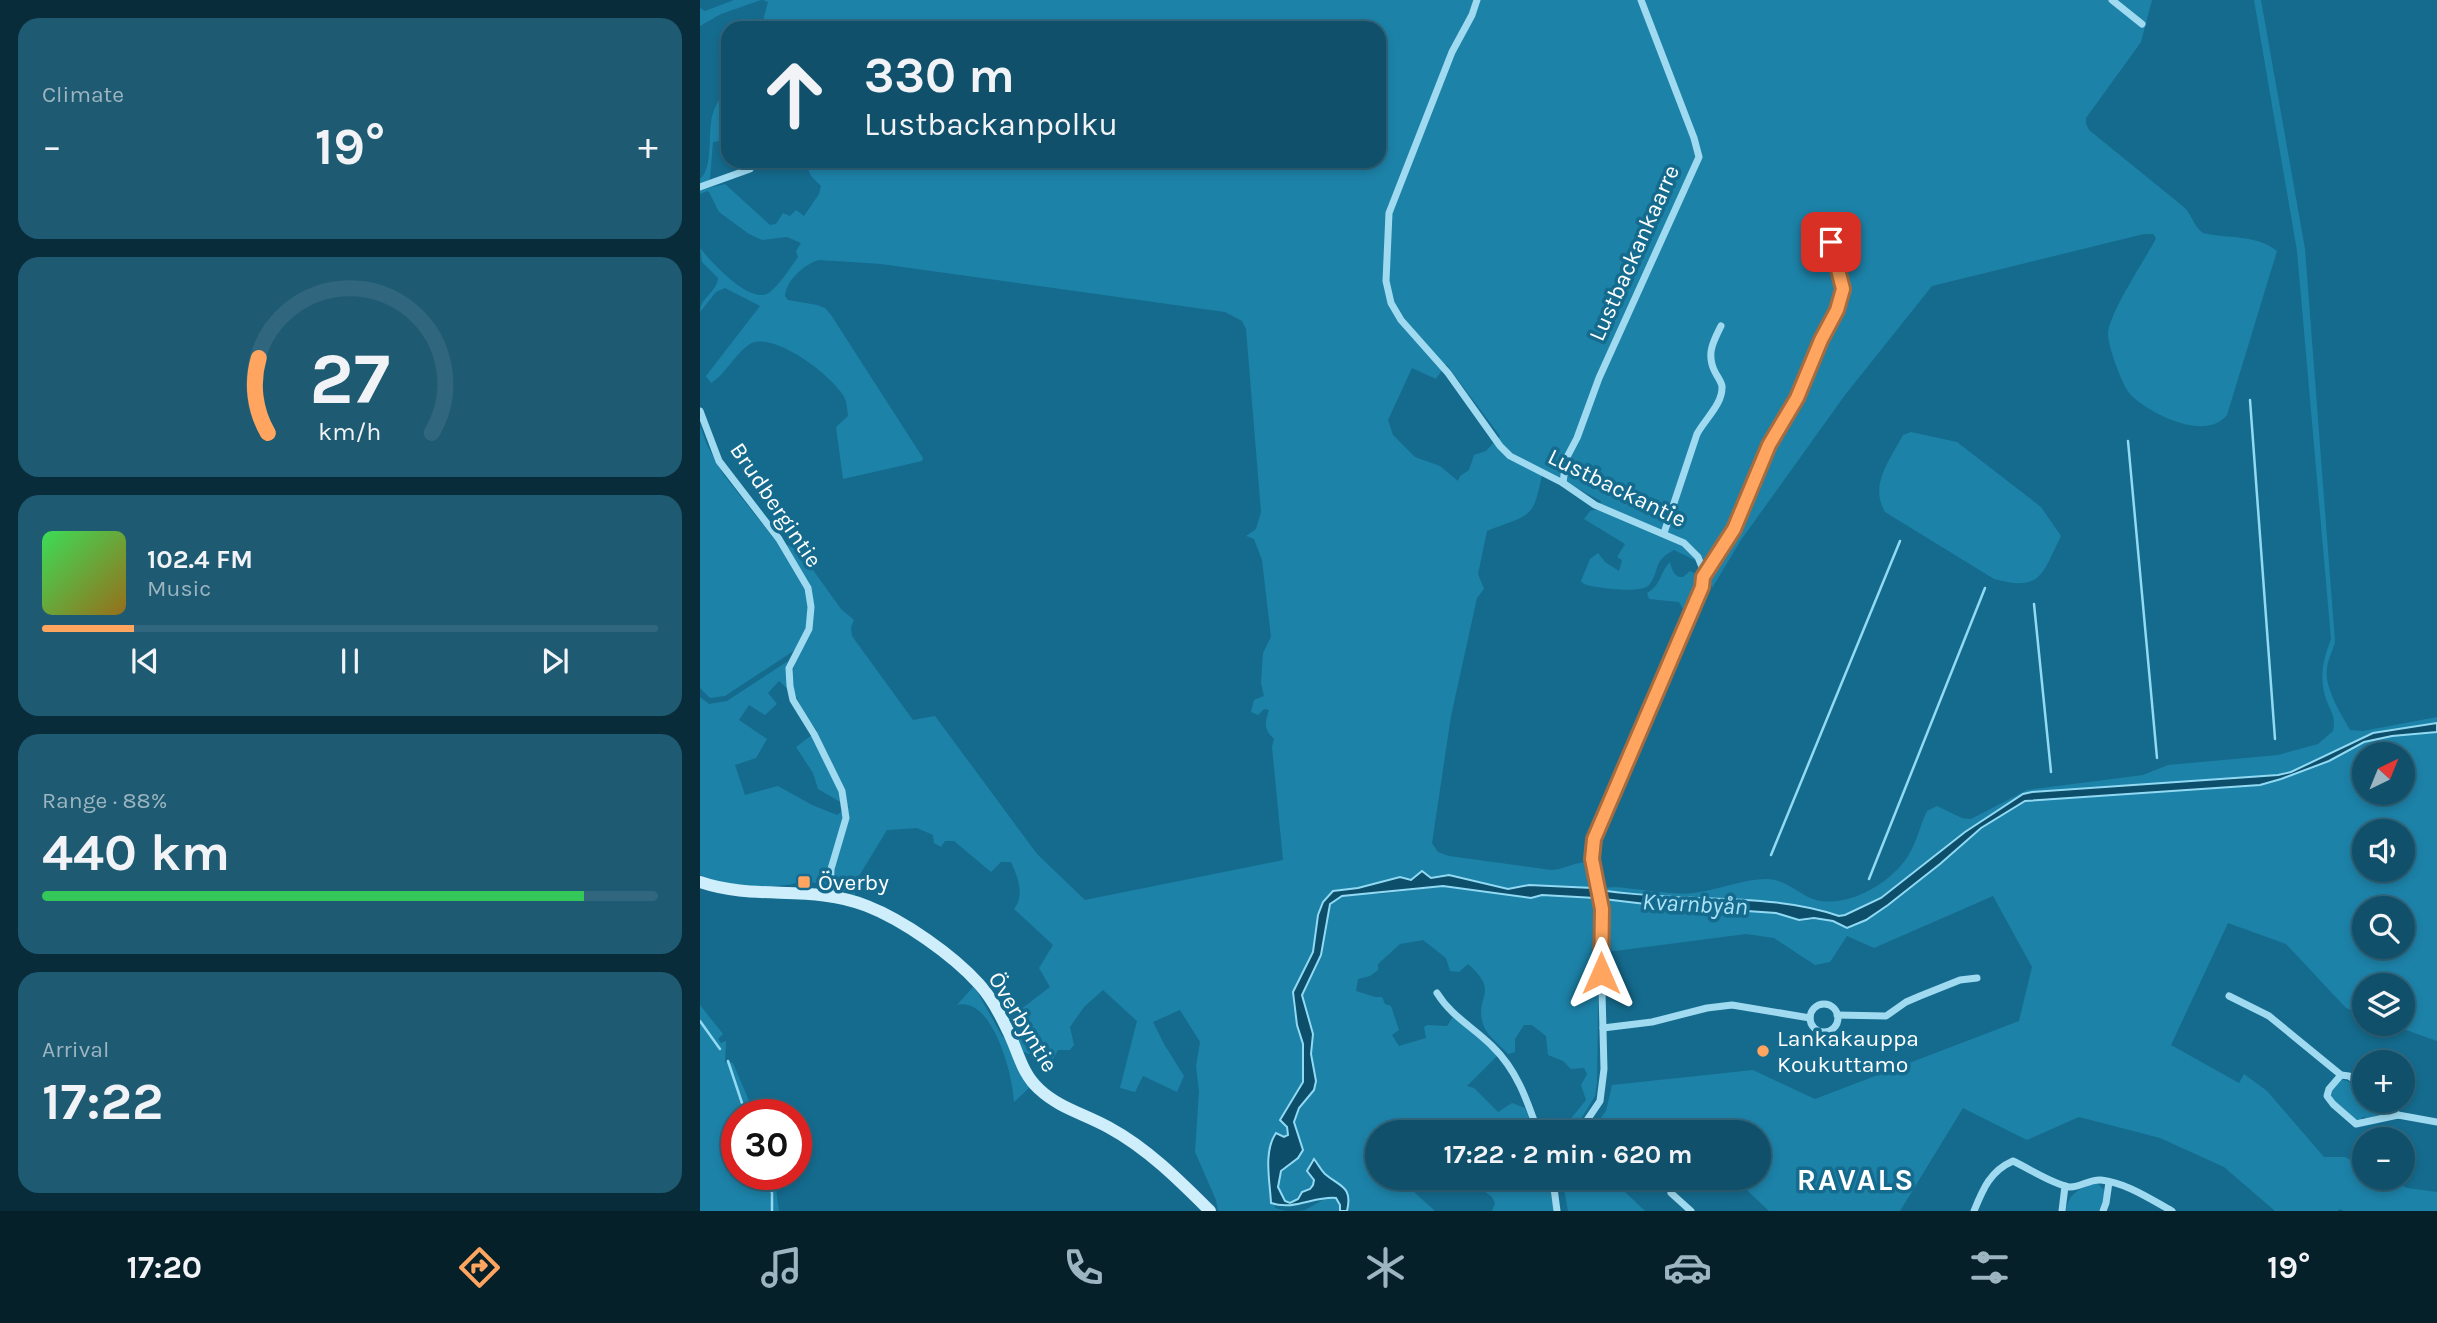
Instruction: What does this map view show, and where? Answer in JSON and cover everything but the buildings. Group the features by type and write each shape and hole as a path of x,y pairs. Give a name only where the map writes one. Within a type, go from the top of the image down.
{"street":[{"name":"Lustbackantie","path":"1477,0 1452,52 1388,213 1386,281 1391,303 1401,320 1448,373 1500,446 1523,463 1563,483 1595,505 1684,543 1702,567 1703,577"},
{"name":"Lustbackankaarre","path":"1563,483 1566,460 1599,378 1699,157 1695,138 1642,0"},
{"path":"2112,0 2142,24"},
{"path":"700,187 750,169"},
{"path":"1587,1120 1600,1101 1604,1069 1601,903 1592,859 1594,839 1702,587 1703,577 1734,529 1769,445 1794,404 1837,310 1843,289 1831,242"},
{"path":"1664,533 1697,434 1720,401 1722,384 1713,369 1709,350 1721,326"},
{"name":"Brudbergintie","path":"700,411 719,461 779,539 808,588 811,607 809,629 789,668 790,686 793,700 814,734 842,791 846,818 831,869 830,896"},
{"name":"Överbyntie","path":"700,882 738,891 830,896 855,901 883,913 969,974 988,996 1008,1031 1028,1076 1040,1091 1064,1107 1127,1138 1163,1166 1210,1211"},
{"path":"1837,1015 1886,1016 1920,996 1960,980 1977,978"},
{"path":"1437,993 1446,1009 1493,1046 1516,1076 1534,1120"},
{"path":"2229,996 2269,1016 2341,1075 2352,1078"},
{"path":"1824,1004 1833,1007 1837,1015 1836,1024 1825,1031 1813,1027 1810,1018 1816,1006 1824,1004"},
{"path":"1603,1028 1652,1022 1707,1008 1732,1005 1810,1018"},
{"path":"2341,1075 2329,1089 2327,1096 2356,1124 2398,1115 2437,1122"},
{"path":"1974,1211 1986,1184 2001,1166 2013,1161 2065,1186 2075,1187 2098,1180 2133,1189 2172,1211"},
{"path":"2103,1211 2109,1182"},
{"path":"2062,1211 2065,1186"},
{"path":"1555,1190 1557,1211"},
{"path":"1671,1193 1691,1211"}],"shaded area":[{"path":"734,0 761,0 721,14 700,26 700,8 705,11"},
{"path":"763,0 2152,0 2141,42 2086,118 2086,124 2089,130 2185,208 2203,233 2251,239 2277,251 2227,415 2218,423 2206,426 2164,417 2139,402 2123,383 2110,347 2108,334 2114,314 2156,238 2153,234 1932,286 1845,395 1741,540 1712,588 1705,565 1674,550 1662,558 1653,580 1645,588 1618,589 1584,584 1581,581 1590,559 1598,553 1605,562 1619,571 1622,560 1617,557 1625,544 1584,519 1590,511 1598,509 1601,501 1543,470 1533,507 1522,517 1487,531 1478,574 1484,589 1477,598 1451,716 1432,843 1438,852 1449,856 1551,870 1590,862 1596,889 1529,885 1508,889 1449,875 1411,880 1400,877 1358,888 1333,891 1322,906 1313,951 1293,996 1303,1043 1303,1076 1287,1127 1289,1135 1284,1137 1276,1133 1271,1147 1275,1208 1286,1211 1218,1211 1216,1200 1195,1152 1199,1091 1196,1066 1200,1042 1180,1010 1153,1022 1184,1076 1177,1092 1143,1076 1135,1092 1120,1088 1137,1021 1103,990 1084,1007 1070,1027 1074,1045 1070,1050 1058,1050 1051,1062 1021,1051 1008,1019 1050,987 1039,968 1053,945 1014,909 1020,892 1011,862 1001,862 991,872 954,841 945,841 941,847 934,843 933,835 917,828 887,830 854,884 855,895 815,883 753,886 720,882 700,875 700,697 709,704 727,701 788,661 788,689 779,681 768,693 777,704 765,715 749,705 739,720 767,739 756,758 735,765 745,795 778,786 837,815 849,807 818,789 813,773 796,747 817,731 798,701 793,685 794,667 801,652 795,650 725,696 710,698 700,688 700,426 723,474 775,540 798,549 841,609 854,620 851,627 852,636 913,720 935,716 1037,854 1085,900 1283,860 1272,747 1274,739 1266,725 1269,710 1264,709 1258,715 1251,712 1254,700 1264,696 1261,683 1263,653 1271,637 1262,560 1254,539 1246,536 1256,529 1261,512 1246,329 1242,321 1225,312 881,264 819,260 813,262 792,279 785,296 788,300 825,308 831,315 923,458 922,461 843,479 836,427 848,416 846,402 837,387 816,368 778,345 755,342 744,348 717,379 711,383 706,376 760,306 725,288 716,292 700,312 718,278 702,262 700,248 732,281 762,295 770,292 785,275 798,257 796,251 801,243 787,237 762,240 749,234 719,212 709,192 700,194 700,190 725,184 770,225 776,224 783,213 790,216 796,210 804,216 819,194 821,186 807,168 1386,168 1386,21 763,21 768,2","holes":["1446,364 1500,436 1486,451 1474,455 1469,470 1460,476 1458,481 1440,466 1415,457 1393,435 1388,420 1412,368 1436,379"]},
{"path":"2254,0 2261,0 2305,249 2335,642 2328,665 2328,684 2350,730 2363,731 2437,717 2437,723 2373,733 2291,772 2278,775 2024,794 1965,832 1881,898 1845,915 1839,916 1791,904 1602,891 1602,888 1614,887 1686,894 1767,879 1786,884 1816,900 1842,900 1868,891 1901,866 1911,851 1927,811 1937,806 1962,818 1971,819 2027,790 2143,775 2168,765 2278,755 2318,744 2333,731 2333,718 2322,676 2331,639 2297,251"},
{"path":"721,98 721,141 713,142 710,179 700,185 709,158 713,113"},
{"path":"1911,432 1957,442 2041,507 2061,536 2038,577 2022,583 1994,579 1885,512 1879,492 1880,482 1903,435"},
{"path":"1670,562 1677,576 1683,577 1690,571 1698,575 1698,586 1685,613 1679,602 1649,599 1647,593 1655,587"},
{"path":"2437,732 2437,1041 2415,1033 2415,973 2352,973 2352,1010 2346,1008 2286,944 2228,923 2171,1045 2239,1083 2244,1074 2267,1091 2324,1157 2345,1157 2352,1160 2352,1190 2415,1189 2437,1192 2437,1211 2275,1211 2224,1167 2160,1138 2079,1117 2027,1140 1963,1108 1900,1211 1769,1211 1747,1190 1771,1190 1771,1120 1599,1120 1606,1111 1612,1085 1753,1070 1815,1099 2019,1021 2032,967 1993,896 1874,948 1847,936 1830,962 1815,965 1774,938 1746,934 1607,952 1605,900 1737,913 1765,911 1796,920 1826,919 1844,927 1854,926 1916,884 1981,828 2025,801 2260,785 2329,761 2352,749 2352,805 2415,805 2415,742 2364,742 2392,736"},
{"path":"1443,886 1531,898 1542,895 1597,899 1597,1083 1595,1096 1580,1120 1570,1120 1586,1100 1581,1085 1587,1074 1584,1068 1571,1069 1563,1061 1548,1055 1546,1036 1532,1025 1524,1025 1515,1039 1515,1052 1508,1054 1490,1036 1483,1024 1481,1015 1485,988 1478,974 1468,964 1459,972 1450,971 1446,958 1423,940 1400,944 1378,964 1378,970 1370,976 1358,979 1356,991 1382,997 1385,1004 1391,1006 1399,1030 1392,1035 1399,1046 1426,1038 1424,1027 1447,1026 1453,1017 1483,1041 1497,1056 1467,1086 1474,1088 1498,1112 1512,1103 1525,1108 1530,1120 1365,1120 1365,1190 1415,1190 1435,1211 1347,1211 1347,1194 1318,1163 1311,1160 1307,1171 1314,1180 1314,1185 1299,1194 1294,1202 1285,1201 1279,1192 1279,1175 1298,1158 1301,1144 1295,1131 1295,1115 1314,1090 1316,1081 1311,1054 1313,1034 1302,994 1321,955 1330,904 1335,899 1352,893 1380,894"},
{"path":"974,986 1002,1036 1007,1039 1030,1087 1014,1102 1005,1058 991,1025 981,1013 970,1006 957,1005"},
{"path":"700,1005 723,1034 718,1039 721,1043 726,1041 725,1063 733,1063 748,1099 721,1099 721,1190 776,1190 779,1211 700,1211"},
{"path":"2341,1079 2352,1083 2352,1113 2388,1113 2386,1117 2362,1117 2361,1121 2355,1120 2331,1098 2331,1090"},
{"path":"2097,1183 2104,1190 2104,1200 2099,1211 2066,1211 2072,1195"},
{"path":"1483,1190 1552,1190 1554,1211 1492,1211 1495,1203"},
{"path":"1564,1190 1623,1190 1645,1211 1568,1211"},
{"path":"1328,1197 1336,1198 1340,1211 1298,1211 1305,1210"}],"water":[{"path":"2437,723 2437,732 2354,742 2373,733"},
{"name":"Kvarnbyån","path":"2352,743 2352,749 2329,761 2260,785 2025,801 1981,828 1888,905 1866,920 1847,928 1833,921 1814,918 1799,920 1776,913 1747,911 1730,914 1595,898 1542,895 1531,898 1443,886 1342,896 1330,904 1321,955 1302,995 1313,1034 1311,1054 1316,1081 1314,1090 1299,1108 1294,1122 1303,1150 1298,1158 1281,1171 1278,1187 1285,1201 1290,1203 1298,1199 1302,1192 1313,1185 1314,1180 1307,1171 1314,1159 1325,1174 1347,1192 1347,1211 1340,1211 1336,1198 1288,1205 1271,1203 1268,1167 1272,1141 1276,1133 1284,1137 1288,1135 1287,1127 1280,1120 1303,1082 1303,1044 1297,1025 1293,992 1313,952 1318,915 1323,902 1333,891 1358,888 1400,877 1411,880 1422,871 1431,878 1449,875 1508,889 1529,885 1593,888 1646,895 1768,902 1816,909 1839,916 1881,898 1965,832 2023,794 2291,772"}],"waterway":[{"path":"2250,400 2275,739"},
{"path":"2128,441 2157,758"},
{"path":"1771,855 1900,541"},
{"path":"1869,879 1985,588"},
{"path":"2034,604 2051,772"},
{"path":"700,1021 720,1049"},
{"path":"728,1061 741,1099"},
{"path":"771,1190 772,1211"}],"place":[{"name":"Överby","path":"804,882"},
{"name":"Lankakauppa Koukuttamo","path":"1763,1051"}],"district":[{"name":"RAVALS","path":"1856,1180"}],"route":[{"path":"1601,973 1602,909 1592,859 1594,839 1702,587 1703,577 1734,529 1769,445 1797,398 1821,340 1837,310 1843,289 1831,242"}]}
